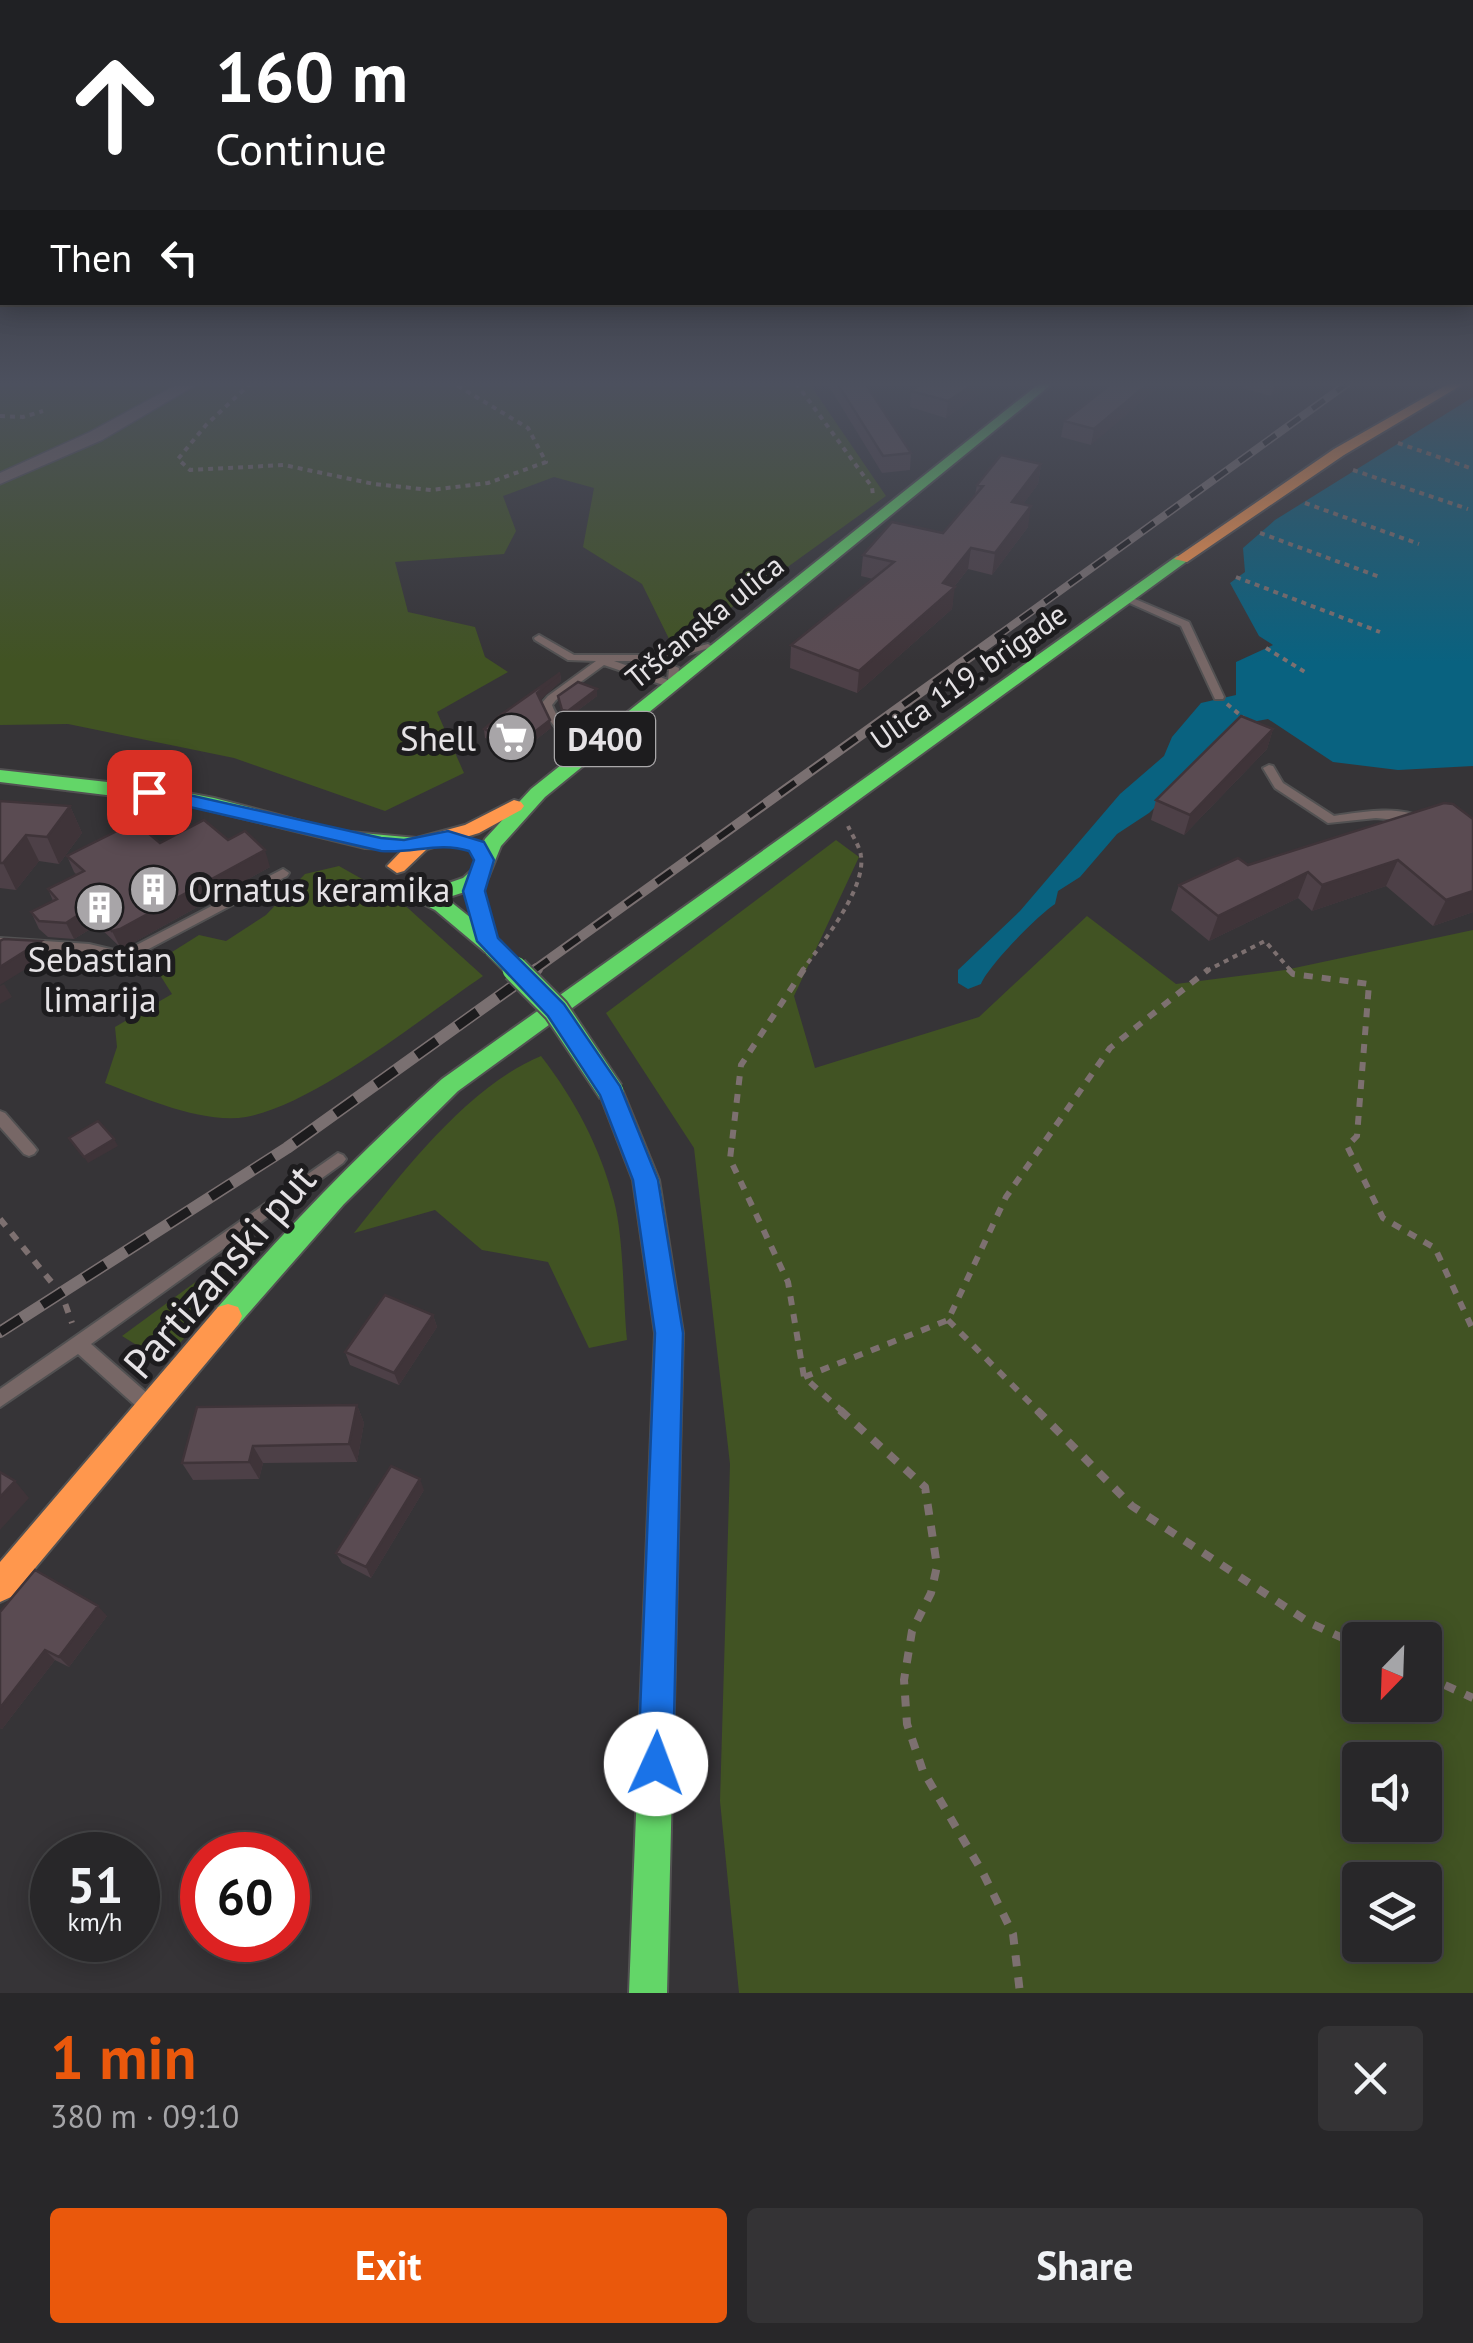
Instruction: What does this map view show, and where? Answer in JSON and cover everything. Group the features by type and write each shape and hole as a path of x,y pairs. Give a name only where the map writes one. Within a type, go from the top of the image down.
{"main road":[{"name":"Tršćanska ulica","path":"538,793 932,476"},
{"name":"Ulica 119. brigade","path":"520,1031 1305,476"},
{"path":"0,776 149,792 381,844 417,844 448,837 477,846 476,902 490,944"},
{"name":"D400","path":"448,837 474,828 538,793"},
{"name":"D400","path":"479,870 500,833 538,793"},
{"path":"293,826 368,859 407,884 490,944 556,1010 611,1092 646,1180 669,1333 648,1993"},
{"path":"407,884 400,858 417,844"},
{"path":"407,884 452,891 479,870"},
{"name":"Partizanski put","path":"0,1586 308,1220 416,1113 520,1031"}],"lane":[{"path":"1128,599 1184,624 1219,697"},
{"path":"539,638 572,658 656,660 674,668 672,685 603,660"},
{"path":"656,660 728,640"},
{"path":"579,760 576,742 547,714 546,704 603,660"},
{"path":"1270,768 1279,785 1332,820 1376,814 1435,819"},
{"path":"0,942 89,948 124,957 283,873"},
{"path":"0,1117 29,1150"},
{"path":"0,1399 338,1159"},
{"path":"273,1206 308,1220"},
{"path":"80,1345 150,1407"}],"path":[{"path":"339,476 409,489 470,490 508,476"},
{"path":"864,476 872,487"},
{"path":"1371,476 1468,510"},
{"path":"1305,503 1419,544"},
{"path":"1260,533 1380,576"},
{"path":"1236,578 1380,632"},
{"path":"1266,648 1306,672"},
{"path":"1219,697 1250,724"},
{"path":"847,823 861,856 858,882 831,931 774,1010 741,1065 730,1159 788,1282 804,1377 925,1487 937,1566 930,1593 912,1632 904,1680 907,1724 923,1771 983,1874 1012,1934 1020,1993"},
{"path":"804,1377 948,1320 1006,1197 1110,1048 1211,968 1265,941 1293,974 1369,984 1358,1136 1347,1146 1383,1218 1435,1248 1473,1330"},
{"path":"0,1220 62,1294 80,1345"},
{"path":"948,1320 1132,1506 1310,1624 1342,1638"},
{"path":"1442,1684 1473,1698"}],"green space":[{"path":"0,476 872,476 886,496 674,649 642,584 583,547 594,488 554,477 503,496 516,531 504,554 395,562 408,612 475,627 485,657 508,672 437,712 464,773 385,811 234,758 68,724 0,725"},
{"path":"836,840 859,857 794,996 815,1068 979,1017 1087,916 1176,984 1285,970 1473,930 1473,1993 739,1993 720,1801 730,1464 694,1148 606,1013"},
{"path":"339,866 399,900 483,976 335,1078 303,1096 246,1117 192,1113 105,1083 117,1047 115,1027 172,994 153,964 199,935 226,941 266,915 305,874"},
{"path":"541,1056 585,1125 608,1181 620,1233 627,1340 589,1348 548,1262 482,1250 435,1210 354,1233 462,1109 514,1070"},
{"path":"250,1242 260,1249 164,1362 122,1336"}],"water":[{"path":"1346,476 1473,476 1473,766 1398,770 1333,762 1268,719 1241,724 1149,813 1117,834 1080,877 1058,891 1055,904 1014,942 981,984 968,989 958,983 958,970 1020,911 1120,794 1164,756 1172,737 1201,703 1236,695 1236,662 1273,645 1259,636 1230,583 1245,572 1243,548 1275,520"}],"building":[{"path":"984,476 1032,476 1012,502 1031,506 995,553 971,548 943,583 955,587 859,671 791,645 894,562 863,555 892,522 943,533 983,486 977,485"},
{"path":"560,673 537,693 550,720 519,744 484,729 502,714"},
{"path":"578,682 597,689 568,711 562,710 558,696"},
{"path":"1241,716 1273,729 1190,815 1156,800"},
{"path":"0,801 70,806 47,837 26,835 0,863"},
{"path":"1444,803 1453,804 1473,819 1473,891 1446,900 1398,860 1322,885 1308,872 1218,916 1179,885 1238,858 1248,865"},
{"path":"204,820 228,840 245,831 265,850 120,929 112,931 89,908 66,923 39,921 31,912 57,899 48,889 84,871 67,856 135,822 160,843"},
{"path":"0,941 41,941 0,967"},
{"path":"98,1121 114,1139 84,1157 69,1138"},
{"path":"385,1295 433,1315 394,1373 345,1352"},
{"path":"357,1405 349,1444 253,1446 249,1462 182,1463 197,1407"},
{"path":"391,1466 420,1479 366,1567 336,1553"},
{"path":"0,1472 15,1481 0,1497"},
{"path":"35,1570 98,1606 59,1657 45,1650 0,1708 0,1612"}],"railway":[{"path":"996,637 1219,476"},
{"path":"533,971 1000,635"},
{"path":"0,1332 287,1148 537,969"}],"traffic: fast":[{"path":"415,890 441,893 470,883 481,873 492,844 538,793 932,476"},
{"path":"228,1316 335,1196 450,1085 1182,559"},
{"path":"0,776 161,794 339,837 417,844"},
{"path":"409,888 442,905 493,947"},
{"path":"493,947 556,1010 611,1092"},
{"path":"611,1092 646,1180 669,1333 648,1993"}],"traffic: slow":[{"path":"1182,559 1304,476"},
{"path":"397,866 420,844 472,829 514,806"},
{"path":"0,1586 228,1316"}],"place":[{"name":"Shell","path":"511,738"},
{"name":"Ornatus keramika","path":"153,889"},
{"name":"Sebastian limarija","path":"100,907"}],"route":[{"path":"149,792 381,844 404,846 448,837 477,846 484,866 474,880 474,891 488,941 556,1010 611,1092 646,1180 669,1333 656,1764"}]}
